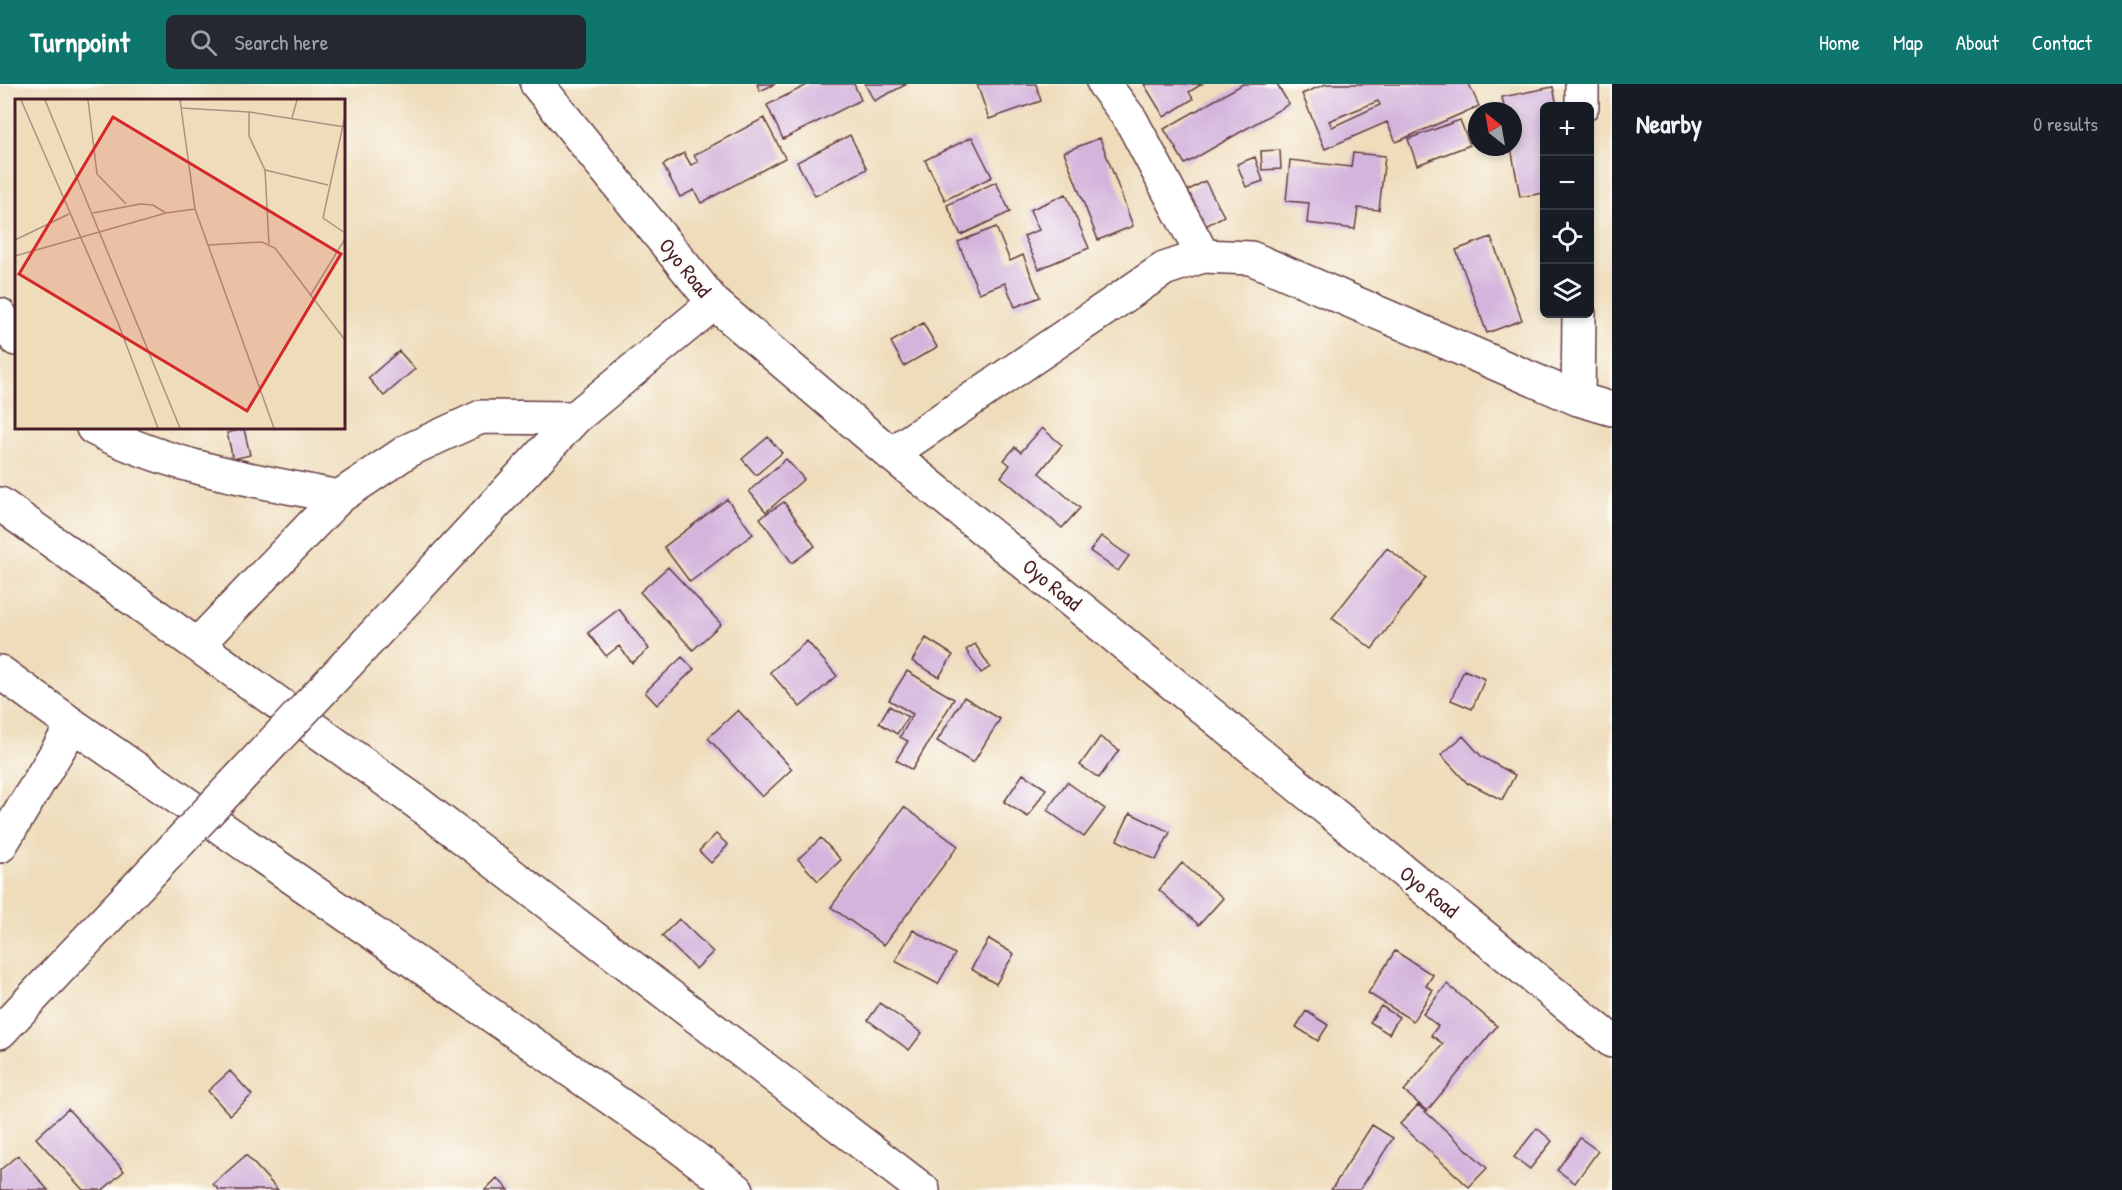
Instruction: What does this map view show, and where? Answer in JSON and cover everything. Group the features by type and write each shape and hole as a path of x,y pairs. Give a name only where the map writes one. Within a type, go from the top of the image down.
{"main road":[{"name":"Oyo Road","path":"537,84 714,303 891,454 1612,1041"},
{"path":"1104,84 1131,120 1203,256"},
{"path":"1582,84 1582,102"},
{"path":"891,454 1164,269 1203,256 1251,258 1578,399 1612,409"},
{"path":"0,1032 575,418 714,303"},
{"path":"0,315 15,338"},
{"path":"1578,399 1579,318"},
{"path":"197,645 339,497 409,450 481,417 575,418"},
{"path":"95,429 129,446 198,469 339,497"},
{"path":"0,504 415,801 923,1190"},
{"path":"0,672 668,1138 737,1190"},
{"path":"0,846 73,725"}],"building":[{"path":"757,84 775,84 760,91"},
{"path":"809,84 854,84 861,100 783,139 767,105"},
{"path":"865,84 907,84 874,101"},
{"path":"977,84 1036,84 1041,101 989,119"},
{"path":"1144,84 1202,84 1189,92 1193,99 1164,117"},
{"path":"1243,84 1277,84 1289,104 1185,164 1164,129"},
{"path":"1326,84 1469,84 1477,102 1468,102 1468,111 1396,142 1387,122 1325,149 1302,94","holes":["1378,101 1380,105 1332,127 1329,121"]},
{"path":"1553,87 1556,102 1540,102 1540,194 1520,197 1513,156 1522,156 1522,102 1503,102 1502,97"},
{"path":"764,118 785,158 701,203 694,190 680,197 663,165 684,153 691,165 698,162 694,155"},
{"path":"1460,120 1468,146 1417,165 1408,139"},
{"path":"850,135 867,169 815,196 797,162"},
{"path":"972,137 992,177 945,200 925,160"},
{"path":"1100,138 1133,226 1098,240 1064,152"},
{"path":"1280,150 1281,169 1262,170 1261,151"},
{"path":"1353,153 1385,156 1379,210 1358,208 1355,229 1307,223 1309,203 1286,201 1290,160 1351,167"},
{"path":"1255,157 1263,181 1246,187 1237,164"},
{"path":"1205,181 1224,216 1204,227 1185,192"},
{"path":"996,182 1010,212 961,235 947,205"},
{"path":"1066,194 1089,248 1039,269 1024,236 1039,230 1030,210"},
{"path":"996,227 1010,261 1023,255 1040,297 1015,307 1005,283 979,293 958,242"},
{"path":"1491,237 1522,320 1487,333 1456,250"},
{"path":"923,323 937,347 904,366 891,342"},
{"path":"399,351 415,369 384,396 368,378"},
{"path":"1042,428 1062,445 1039,473 1080,508 1062,528 1001,477 1010,465 1004,460 1015,447 1021,452"},
{"path":"244,429 250,455 233,459 227,433"},
{"path":"768,437 782,453 756,475 742,459"},
{"path":"786,459 804,479 766,512 749,491"},
{"path":"727,499 753,534 690,582 664,547"},
{"path":"784,502 815,546 792,563 760,518"},
{"path":"1101,536 1129,556 1118,571 1090,551"},
{"path":"1387,548 1426,578 1372,649 1332,618"},
{"path":"668,567 721,624 693,650 640,592"},
{"path":"619,609 649,649 632,663 619,646 606,656 588,633"},
{"path":"926,638 953,655 939,677 912,661"},
{"path":"807,641 837,676 800,707 770,672"},
{"path":"975,644 990,667 981,673 966,650"},
{"path":"682,657 694,669 657,705 645,692"},
{"path":"1464,670 1485,679 1472,709 1451,700"},
{"path":"907,671 954,699 912,770 896,760 908,741 900,737 913,714 889,700"},
{"path":"964,697 1000,719 973,763 937,741"},
{"path":"889,706 908,717 897,734 879,723"},
{"path":"738,710 792,769 762,797 708,738"},
{"path":"1463,736 1482,757 1515,775 1502,800 1468,784 1441,755"},
{"path":"1100,737 1119,750 1099,778 1080,765"},
{"path":"1023,774 1046,789 1028,817 1004,802"},
{"path":"1067,782 1105,809 1084,837 1047,810"},
{"path":"904,807 958,846 884,945 831,907"},
{"path":"1130,813 1170,832 1156,860 1117,840"},
{"path":"716,834 728,845 711,863 699,851"},
{"path":"821,838 841,860 818,881 798,859"},
{"path":"1182,863 1223,898 1199,925 1159,890"},
{"path":"679,919 713,952 696,969 662,936"},
{"path":"913,930 955,954 938,984 895,961"},
{"path":"989,939 1014,954 996,984 971,969"},
{"path":"1395,951 1433,975 1426,986 1433,990 1413,1021 1368,993"},
{"path":"1447,984 1497,1026 1427,1111 1404,1091 1443,1044 1431,1035 1438,1026 1423,1014"},
{"path":"880,1003 922,1033 909,1050 868,1020"},
{"path":"1381,1006 1399,1017 1389,1034 1370,1022"},
{"path":"1306,1011 1328,1025 1318,1041 1296,1027"},
{"path":"230,1071 252,1095 230,1115 208,1091"},
{"path":"1418,1105 1487,1168 1469,1187 1400,1124"},
{"path":"68,1109 124,1171 103,1190 83,1190 36,1138"},
{"path":"1372,1125 1393,1138 1360,1190 1331,1190"},
{"path":"1537,1128 1552,1141 1530,1169 1514,1157"},
{"path":"1580,1138 1598,1151 1575,1183 1557,1170"},
{"path":"18,1155 48,1190 0,1190 0,1170"},
{"path":"246,1155 278,1190 219,1190 213,1184"},
{"path":"497,1178 509,1190 485,1190"}]}
